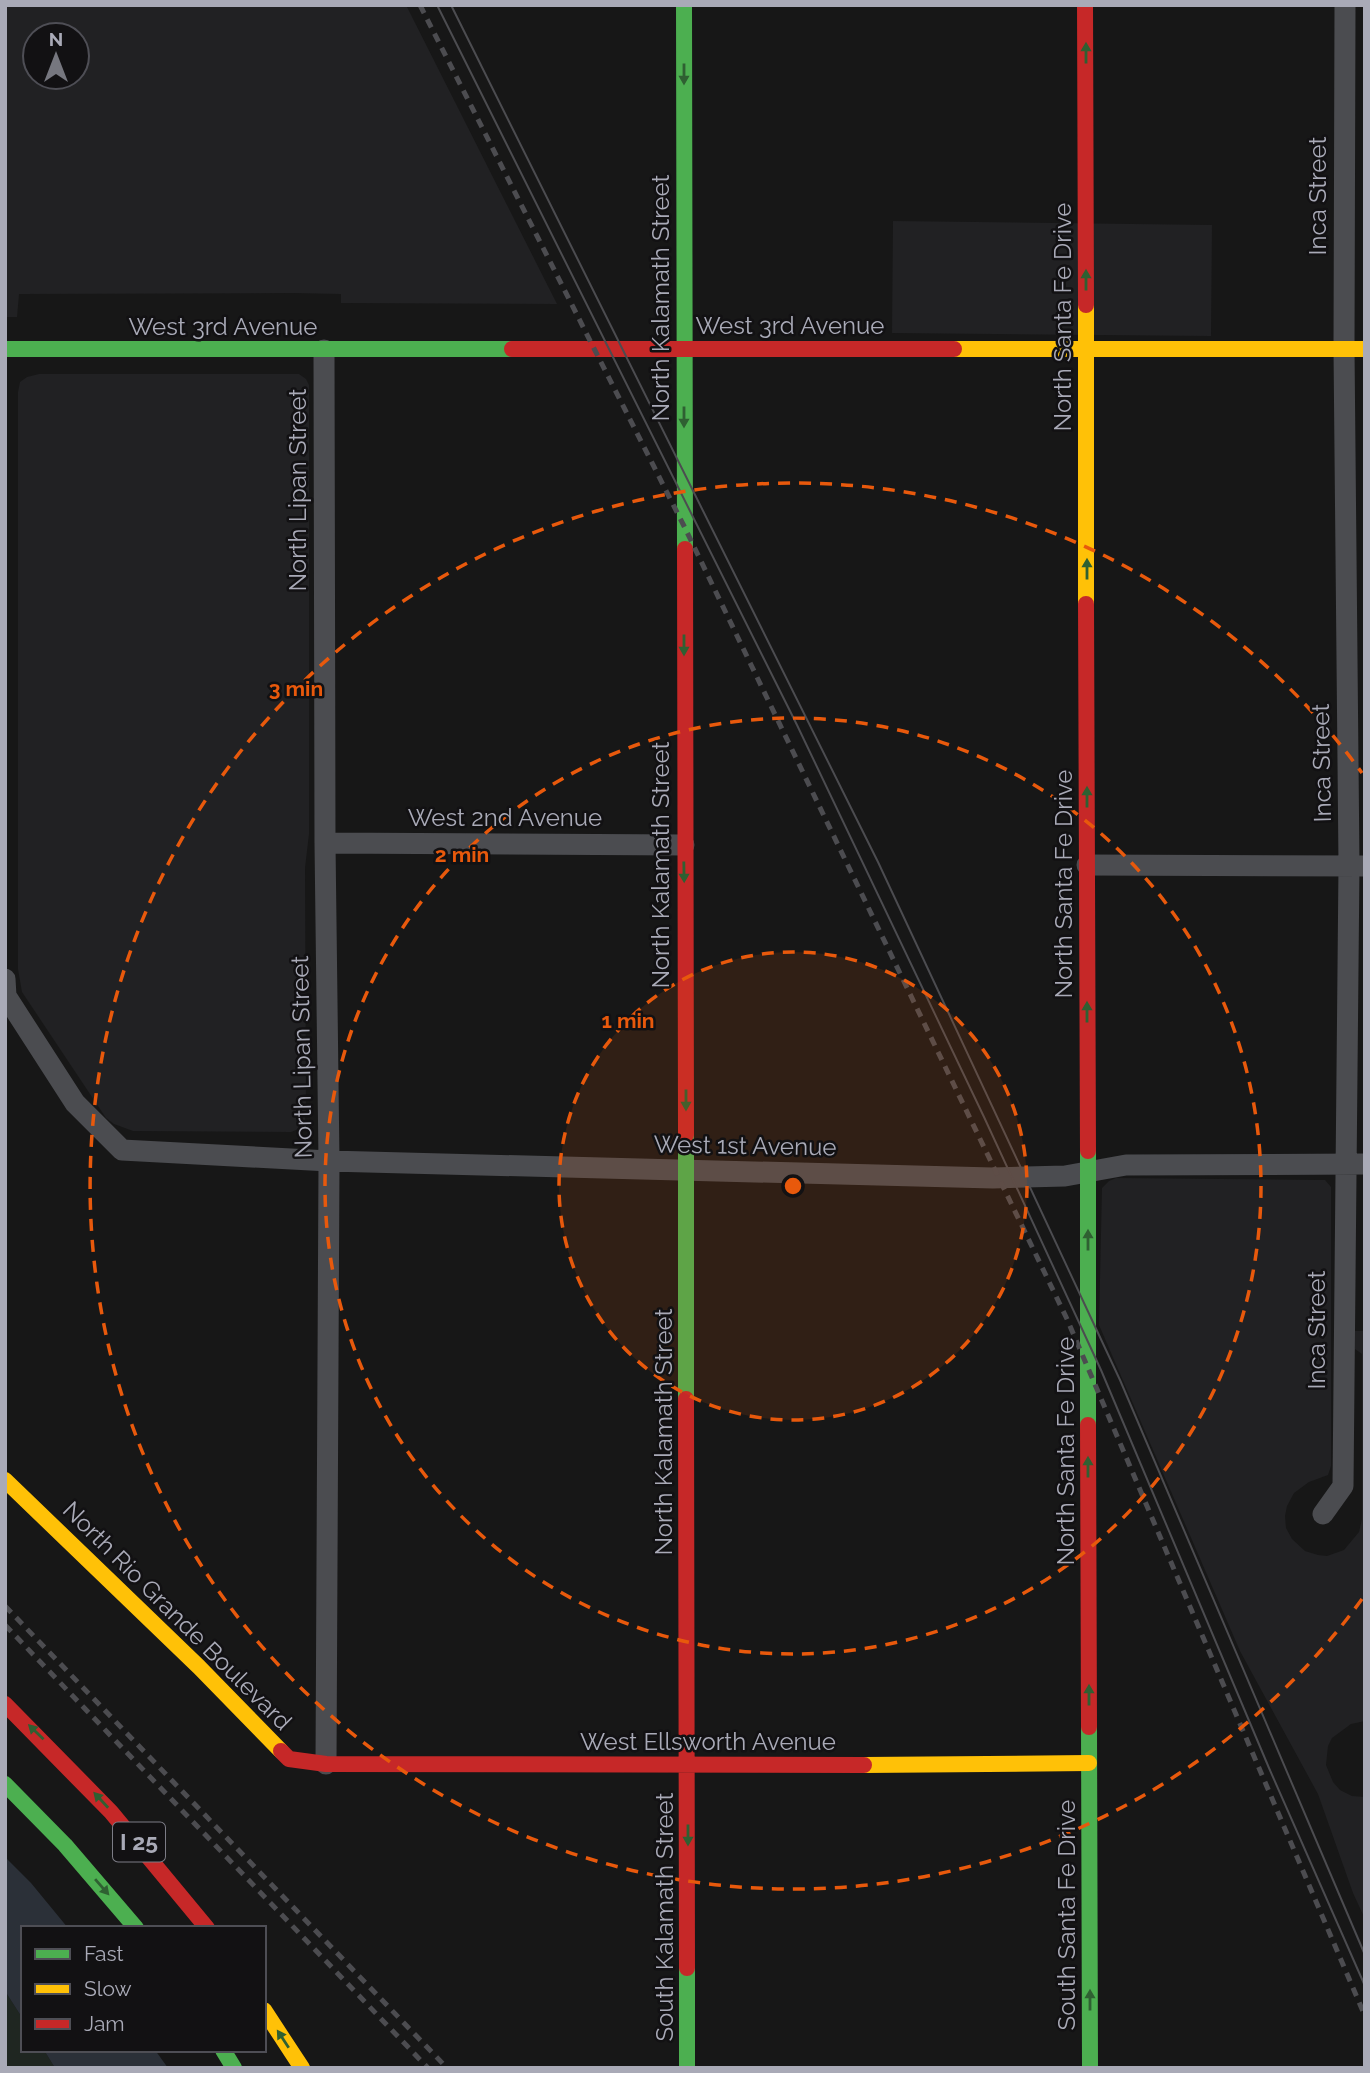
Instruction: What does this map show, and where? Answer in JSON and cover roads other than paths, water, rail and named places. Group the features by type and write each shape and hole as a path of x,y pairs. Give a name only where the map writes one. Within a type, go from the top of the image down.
{"main road":[{"name":"North Kalamath Street","path":"684,5 688,1766"},
{"name":"North Santa Fe Drive","path":"1086,5 1089,1763"},
{"name":"West 3rd Avenue","path":"5,349 1354,349"},
{"name":"North Rio Grande Boulevard","path":"5,1480 199,1667 289,1759 326,1764"},
{"name":"I 25","path":"5,1704 65,1762 130,1832 205,1926"},
{"name":"West Ellsworth Avenue","path":"326,1764 688,1766 1089,1763"},
{"name":"South Santa Fe Drive","path":"1089,1763 1090,2068"},
{"name":"South Kalamath Street","path":"687,2068 688,1766"},
{"name":"I 25","path":"5,1784 65,1845 134,1926"},
{"path":"266,2013 302,2068"},
{"path":"224,2052 234,2068"}],"street":[{"name":"Inca Street","path":"1323,1514 1343,1486 1355,1164 1357,866 1354,349 1345,5"},
{"name":"North Lipan Street","path":"324,350 325,843 330,1161 326,1764"},
{"name":"West 2nd Avenue","path":"325,843 684,845"},
{"path":"1087,865 1357,866"},
{"name":"West 1st Avenue","path":"5,979 6,996 75,1103 122,1150 330,1161 999,1178 1051,1177 1126,1165 1355,1164"}],"tram line":[{"path":"437,5 797,725 984,1117 1101,1370 1269,1768 1365,1986"},
{"path":"451,5 878,862 1120,1380 1365,1955"}],"railway":[{"path":"420,5 684,526 1067,1319 1365,2016"},
{"path":"5,1606 447,2068"},
{"path":"5,1625 428,2068"}]}
